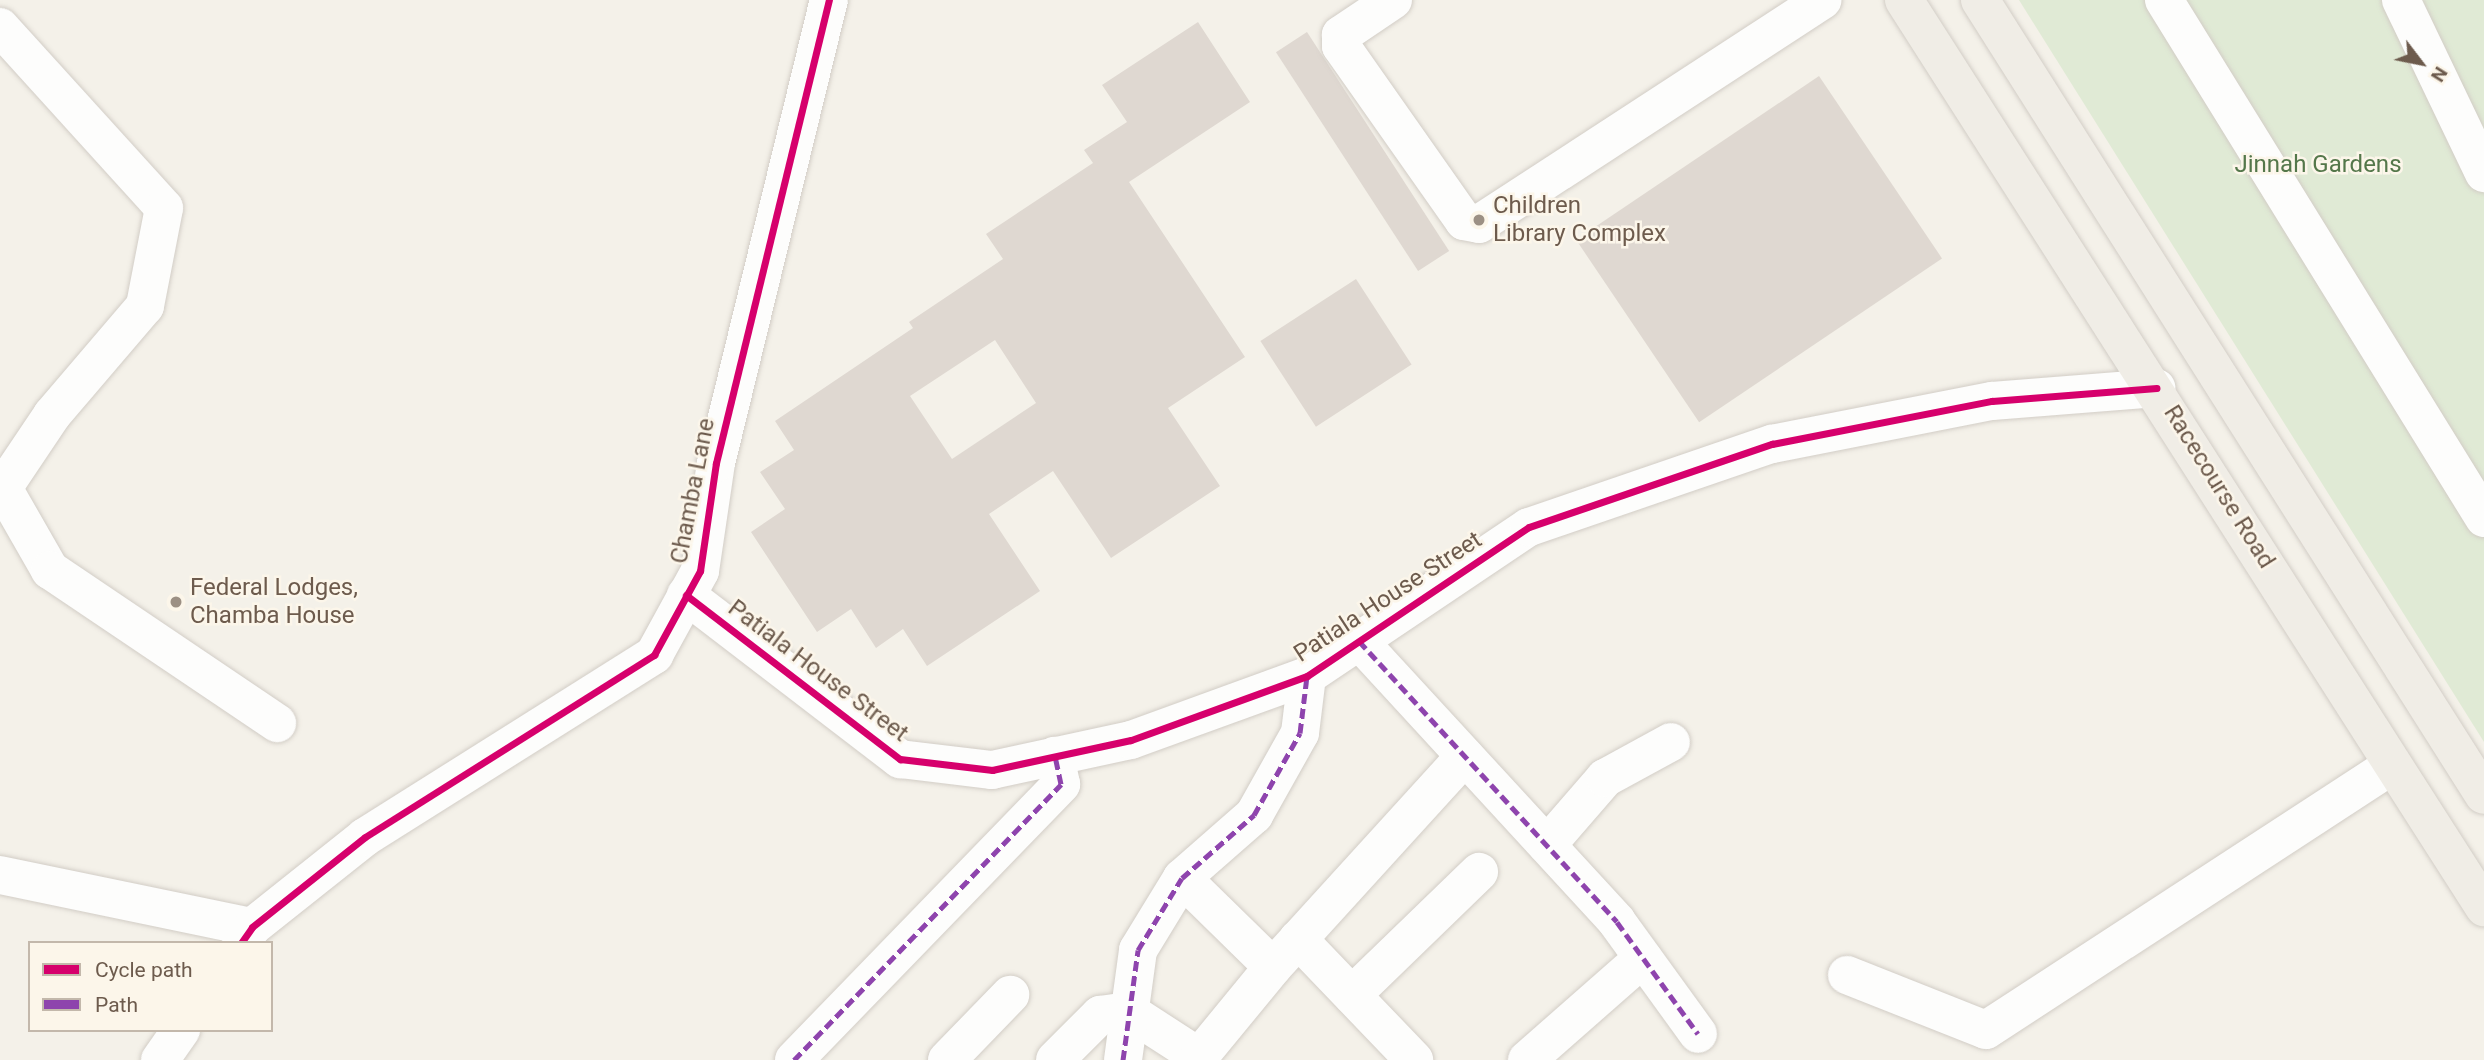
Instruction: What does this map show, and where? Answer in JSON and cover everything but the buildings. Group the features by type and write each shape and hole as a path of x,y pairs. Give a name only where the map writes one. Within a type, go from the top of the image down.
{"main road":[{"name":"Racecourse Road","path":"1903,0 2156,388 2484,907"},
{"path":"1980,0 2484,795"}],"street":[{"name":"Chamba Lane","path":"247,935 365,837 654,655 700,571 716,463 829,0"},
{"path":"1393,0 1341,35 1341,46 1470,224 1479,224 1822,0"},
{"path":"2164,0 2484,518"},
{"path":"2401,0 2484,173"},
{"path":"0,27 164,208 145,306 52,415 3,488 50,570 277,723"},
{"name":"Patiala House Street","path":"687,595 900,759 992,770 1132,740 1307,676 1529,527 1772,444 1992,401 2156,388"},
{"path":"1359,641 1547,845 1643,958 1698,1034"},
{"path":"1122,1060 1139,950 1182,878 1254,815 1300,733 1307,676"},
{"path":"1547,845 1605,778 1671,742"},
{"path":"794,1060 1061,784 1055,756"},
{"path":"1055,1060 1100,1015 1128,1011 1199,1057 1273,967 1465,756"},
{"path":"1847,975 1986,1030 2392,765"},
{"path":"1352,995 1479,872"},
{"path":"0,874 247,935"},
{"path":"1182,878 1273,967"},
{"path":"1298,939 1352,995 1401,1054"},
{"path":"1527,1060 1643,958"},
{"path":"947,1060 1010,995"},
{"path":"160,1060 180,1032"}],"green space":[{"name":"Jinnah Gardens","path":"2019,0 2484,0 2484,742"}],"marked path":[{"path":"1359,641 1617,922 1698,1034"},
{"path":"1123,1060 1138,950 1182,878 1254,815 1300,733 1307,676"},
{"path":"794,1060 1061,784 1055,756"}],"cycle path":[{"path":"242,941 252,927 365,837 654,655 700,571 716,463 829,0"},
{"path":"686,595 900,759 992,770 1131,740 1307,676 1529,527 1772,444 1992,401 2156,388"}],"place":[{"name":"Children Library Complex","path":"1479,220"},
{"name":"Federal Lodges, Chamba House","path":"176,602"}]}
